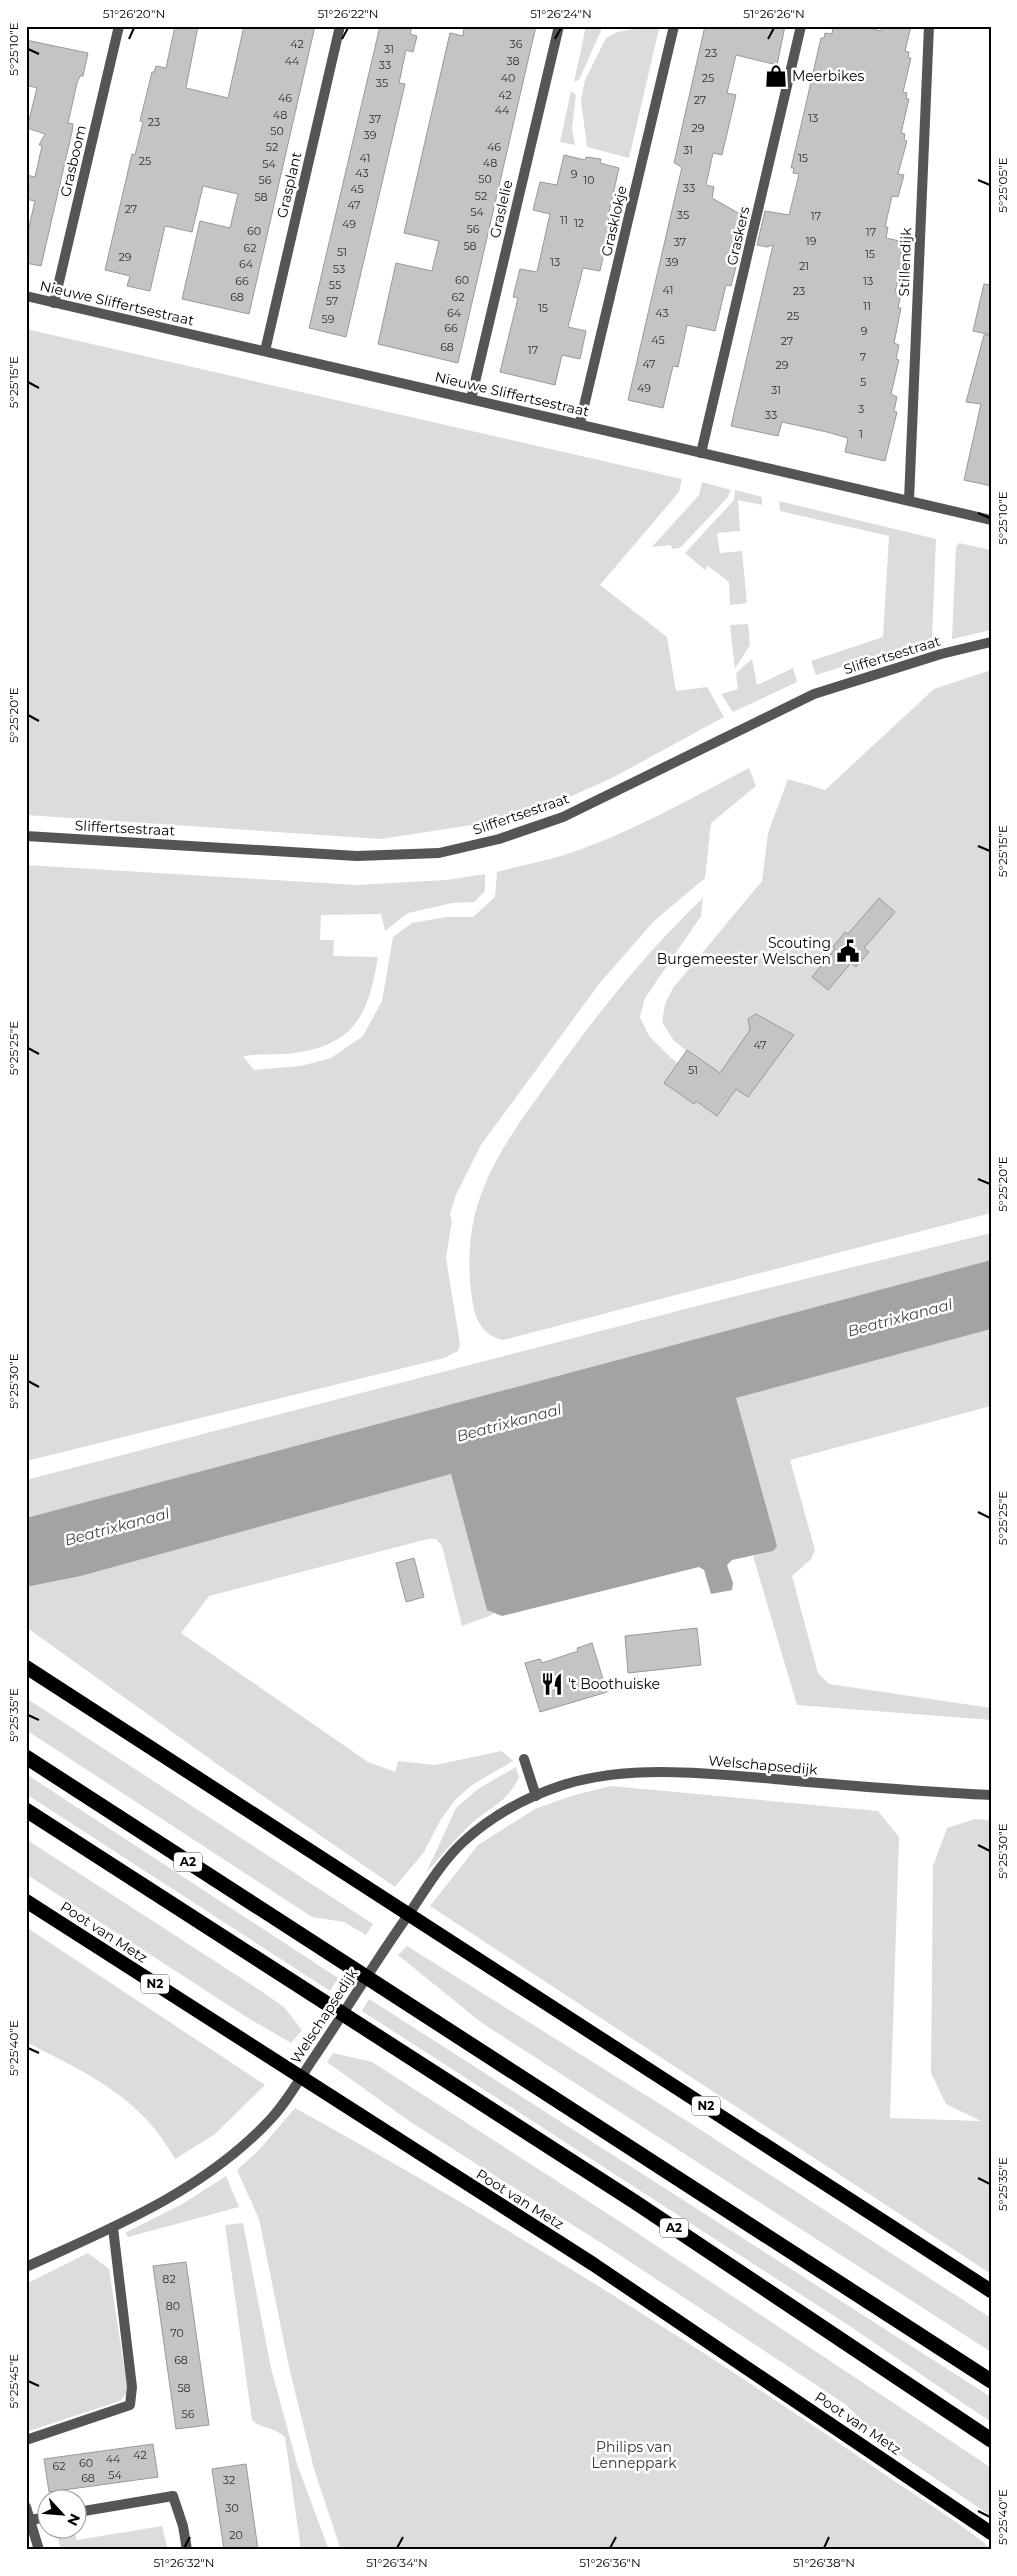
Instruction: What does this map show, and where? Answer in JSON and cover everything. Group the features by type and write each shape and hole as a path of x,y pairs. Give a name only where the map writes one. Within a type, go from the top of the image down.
{"highway":[{"name":"N2","path":"26,1667 391,1901 991,2291"},
{"name":"A2","path":"26,1757 991,2381"},
{"name":"A2","path":"26,1810 635,2202 991,2440"},
{"name":"Poot van Metz","path":"26,1901 593,2264 991,2533"}],"street":[{"name":"Grasboom","path":"54,303 119,26"},
{"name":"Grasplant","path":"265,351 340,26"},
{"name":"Graslelie","path":"471,399 559,26"},
{"name":"Grasklokje","path":"580,423 674,26"},
{"name":"Graskers","path":"701,453 801,26"},
{"name":"Stillendijk","path":"909,500 929,26"},
{"name":"Nieuwe Sliffertsestraat","path":"26,296 580,423 991,520"},
{"name":"Sliffertsestraat","path":"26,836 357,856 438,852 499,839 564,817 814,694 940,654 991,642"},
{"path":"524,1759 536,1796"},
{"name":"Welschapsedijk","path":"26,2267 113,2228 175,2195 225,2162 269,2121 424,1892 460,1844 496,1816 536,1796 565,1784 602,1778 636,1774 697,1773 922,1792 991,1795"},
{"path":"26,2440 130,2405 132,2387 113,2228"},
{"path":"88,2510 173,2496 183,2526 187,2550"},
{"path":"26,2507 39,2550"},
{"path":"30,2520 38,2519"}],"green space":[{"path":"586,26 603,26 579,80 574,82"},
{"path":"640,28 659,29 629,158 587,147 581,100 585,80 606,38 617,32"},
{"path":"571,91 576,95 572,129 575,145 560,142"},
{"path":"26,329 682,479 679,492 600,585 667,637 676,691 707,687 724,717 612,778 558,802 504,820 381,839 26,815"},
{"path":"702,482 731,490 728,497 680,548 672,549 671,545 652,547 699,495"},
{"path":"735,490 762,497 762,505 738,500 740,531 717,533 720,553 742,551 747,603 730,605 729,582 708,566 705,570 685,553 734,500"},
{"path":"779,501 936,539 932,639 816,675 811,661 883,637 889,536 780,511"},
{"path":"959,543 991,550 991,630 952,639 956,547"},
{"path":"748,624 750,645 735,669 730,625"},
{"path":"752,659 757,685 793,668 797,682 733,712 721,694 738,689 736,673"},
{"path":"991,670 991,1213 503,1340 488,1333 476,1315 472,1300 470,1278 471,1238 479,1200 490,1172 515,1130 587,1030 642,962 703,898 701,916 645,998 640,1017 649,1036 670,1057 711,1089 719,1076 674,1041 662,1022 665,1004 673,988 762,881 768,833 788,779 825,790 934,689"},
{"path":"749,768 756,786 711,823 705,878 654,921 599,984 481,1145 456,1195 450,1214 452,1221 446,1258 460,1344 458,1351 444,1358 26,1461 26,865 356,885 446,880 485,874 485,891 474,902 452,903 408,913 385,931 381,914 321,915 320,940 334,940 333,956 378,957 365,1007 358,1020 336,1040 320,1047 300,1052 243,1056 254,1070 301,1066 331,1058 363,1036 382,1001 393,937 412,923 447,917 473,917 495,897 497,872 586,848 657,816"},
{"path":"991,1233 991,1260 26,1518 26,1480 720,1300"},
{"path":"991,1329 991,1406 790,1460 815,1550 811,1559 792,1576 818,1673 829,1684 991,1708 991,1720 797,1705 753,1556 773,1551 735,1398"},
{"path":"451,1474 487,1609 494,1614 462,1626 442,1546 436,1539 428,1539 209,1596 181,1633 368,1762 395,1772 398,1761 435,1765 502,1751 513,1761 472,1785 456,1799 441,1819 424,1852 395,1887 224,1769 26,1627 26,1587 81,1576"},
{"path":"26,1698 373,1924 366,1935 344,1922 312,1917 26,1730"},
{"path":"516,1767 519,1777 510,1792 472,1823 426,1873 456,1808 478,1789"},
{"path":"26,1774 338,1978 330,1991 26,1794"},
{"path":"611,1786 878,1811 899,1837 890,2118 981,2121 946,2104 931,2073 933,1866 947,1828 975,1819 991,1820 991,2274 430,1906 478,1845 535,1809 571,1796"},
{"path":"26,1839 264,1993 284,2007 302,2030 291,2043 248,2018 26,1874"},
{"path":"26,1927 265,2085 215,2134 175,2159 161,2137 129,2103 91,2076 26,2042"},
{"path":"407,1946 687,2121 991,2318 991,2352 482,2023 398,1955"},
{"path":"369,1999 991,2397 991,2422 848,2325 362,2011"},
{"path":"333,2053 372,2062 622,2223 990,2467 991,2516 893,2450 845,2404 606,2246 412,2123 327,2062"},
{"name":"Philips van Lenneppark","path":"295,2108 447,2194 596,2284 743,2379 943,2513 974,2535 991,2550 341,2550 314,2469 289,2367 259,2219 237,2170 259,2150"},
{"path":"226,2176 239,2207 128,2237 125,2233 184,2203"},
{"path":"243,2223 271,2368 297,2464 329,2550 301,2550 285,2437 252,2420 225,2225"},
{"path":"88,2253 109,2269 128,2392 120,2401 26,2432 26,2284"},
{"path":"162,2526 168,2550 61,2550 58,2538 76,2538 77,2540"}],"water":[{"name":"Beatrixkanaal","path":"991,1260 991,1329 736,1398 777,1546 773,1551 732,1560 727,1565 733,1583 732,1590 711,1594 704,1570 699,1567 502,1616 487,1610 451,1474 81,1576 26,1587 26,1518"}],"building":[{"path":"175,26 198,26 186,88 228,98 244,26 315,26 249,314 182,299 200,221 230,228 238,194 203,186 192,232 165,226 150,291 127,286 130,276 105,270 132,154 135,155 143,122 140,121 152,72 154,72 156,66 166,68"},
{"path":"380,26 412,26 410,34 417,36 413,52 406,50 399,83 405,84 346,337 309,328"},
{"path":"464,26 536,26 458,363 378,344 396,263 432,271 439,241 404,233 450,33 463,36"},
{"path":"705,26 785,26 777,65 736,55 727,93 736,95 722,155 713,153 706,185 714,187 712,198 740,214 742,205 751,208 731,286 726,285 715,331 687,325 678,367 673,366 663,408 628,400 682,167 674,163"},
{"path":"833,26 861,26 881,31 882,26 911,26 905,51 909,52 908,58 911,58 903,92 907,93 906,99 909,99 901,133 905,134 904,140 907,141 898,174 904,175 898,197 892,196 885,227 888,227 886,238 904,242 900,257 903,258 895,292 901,294 898,308 901,308 894,343 899,345 896,359 899,360 891,394 897,397 894,411 897,412 885,461 845,452 848,438 827,432 782,422 778,436 731,426 773,245 767,247 757,245 765,211 789,215 799,174 793,173 794,168 791,168 821,38 824,38 825,33 832,34"},
{"path":"26,40 88,53 83,76 80,76 77,83 68,123 73,124 72,132 41,266 26,263 26,240 35,201 26,199 26,175 35,177 42,146 39,145 45,134 27,128 37,88 26,85"},
{"path":"564,155 585,160 586,157 601,159 600,163 619,168 609,212 609,231 600,271 583,268 568,327 586,331 580,359 562,355 555,385 500,372 518,298 513,297 520,269 537,272 550,214 533,210 540,182 557,185"},
{"path":"984,284 991,285 991,335 973,331"},
{"path":"984,335 991,335 991,486 964,480 981,404 966,402"},
{"path":"879,898 895,912 864,948 869,952 856,967 851,963 828,990 812,977 835,949 833,947 845,932 848,934"},
{"path":"756,1014 794,1035 748,1097 736,1089 717,1116 696,1101 694,1104 664,1083 687,1050 720,1073 750,1030 748,1019"},
{"path":"414,1558 424,1597 406,1602 396,1563"},
{"path":"697,1628 701,1665 628,1673 625,1636"},
{"path":"592,1643 607,1692 540,1712 525,1663 540,1659 542,1663 578,1651 577,1648"},
{"path":"186,2262 209,2425 176,2429 153,2266"},
{"path":"153,2444 158,2477 78,2488 48,2488 44,2459"},
{"path":"246,2464 258,2550 224,2550 212,2469"}],"place":[{"name":"Meerbikes","path":"776,76"},
{"name":"Scouting Burgemeester Welschen","path":"848,951"},
{"name":"'t Boothuiske","path":"552,1684"}]}
